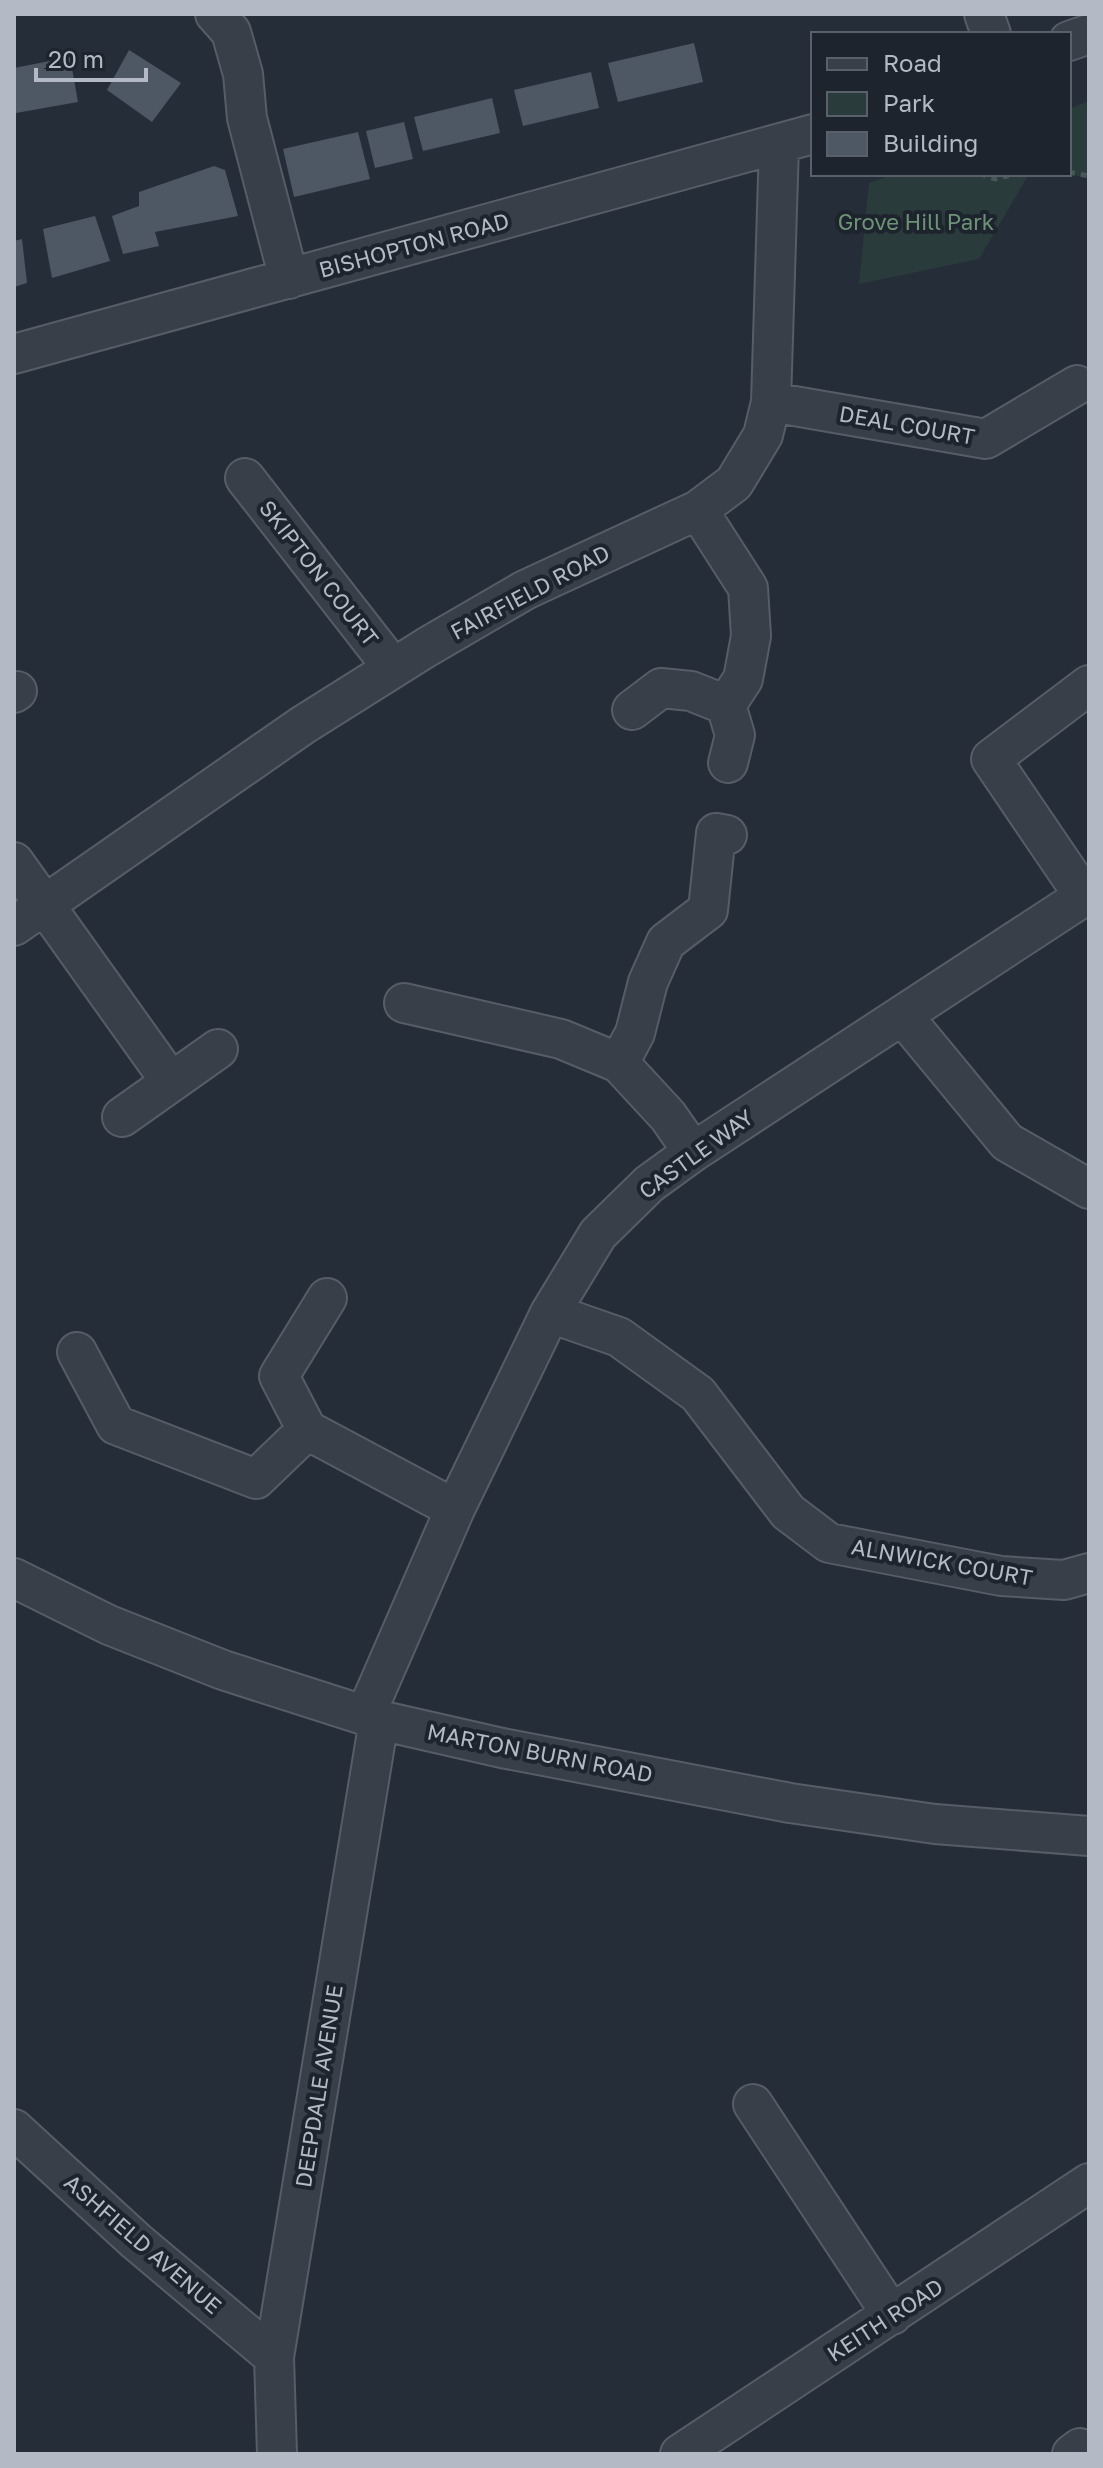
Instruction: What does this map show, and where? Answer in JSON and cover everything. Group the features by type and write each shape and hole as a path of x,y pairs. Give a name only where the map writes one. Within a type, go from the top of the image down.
{"street":[{"path":"215,14 231,32 243,74 247,118 289,279"},
{"name":"BISHOPTON ROAD","path":"14,354 796,140"},
{"name":"FAIRFIELD ROAD","path":"29,915 303,725 393,668 525,590 698,510 734,483 763,435 771,402 796,140"},
{"name":"DEAL COURT","path":"771,402 986,439 1077,385"},
{"name":"SKIPTON COURT","path":"245,478 393,668"},
{"path":"698,510 748,588 749,650 743,679 726,705 735,735 728,763"},
{"path":"1086,895 991,759 1089,685"},
{"path":"632,710 661,688 691,691 726,705"},
{"path":"619,1063 635,1033 648,982 666,942 708,910 716,833 727,835"},
{"path":"14,862 29,915 171,1082"},
{"name":"CASTLE WAY","path":"372,1718 455,1509 550,1313 598,1234 649,1184 693,1152 1086,895"},
{"path":"404,1003 561,1039 619,1063 668,1116 693,1152"},
{"path":"903,1016 1007,1142 1089,1189"},
{"path":"122,1117 218,1049"},
{"path":"327,1298 279,1376 307,1430 455,1509"},
{"name":"ALNWICK COURT","path":"550,1313 619,1337 698,1394 788,1512 829,1543 1001,1576 1064,1580 1089,1573"},
{"path":"77,1352 116,1425 256,1479 307,1430"},
{"name":"MARTON BURN ROAD","path":"14,1578 109,1625 223,1670 372,1718 502,1748 790,1803 935,1824 1089,1836"},
{"name":"DEEPDALE AVENUE","path":"277,2454 274,2357 372,1718"},
{"path":"753,2104 892,2315"},
{"name":"ASHFIELD AVENUE","path":"14,2129 136,2241 274,2357"},
{"name":"KEITH ROAD","path":"680,2454 1089,2183"}],"path":[{"path":"986,176 995,179 1007,176"}],"green space":[{"path":"1089,101 1089,179 1071,174 1071,108"},
{"name":"Grove Hill Park","path":"888,176 1028,176 979,259 859,284 869,183"}],"building":[{"path":"694,43 703,82 618,102 608,63"},
{"path":"129,50 181,83 152,122 107,90"},
{"path":"70,57 78,102 16,113 14,68"},
{"path":"591,72 599,108 523,126 514,90"},
{"path":"492,98 500,133 423,151 414,117"},
{"path":"404,122 413,159 375,168 366,131"},
{"path":"358,132 370,179 294,197 283,149"},
{"path":"214,166 225,170 238,216 155,232 159,246 123,254 112,216 139,206 139,192"},
{"path":"95,216 110,261 52,278 43,229"},
{"path":"22,239 27,283 14,287 14,241"}]}
